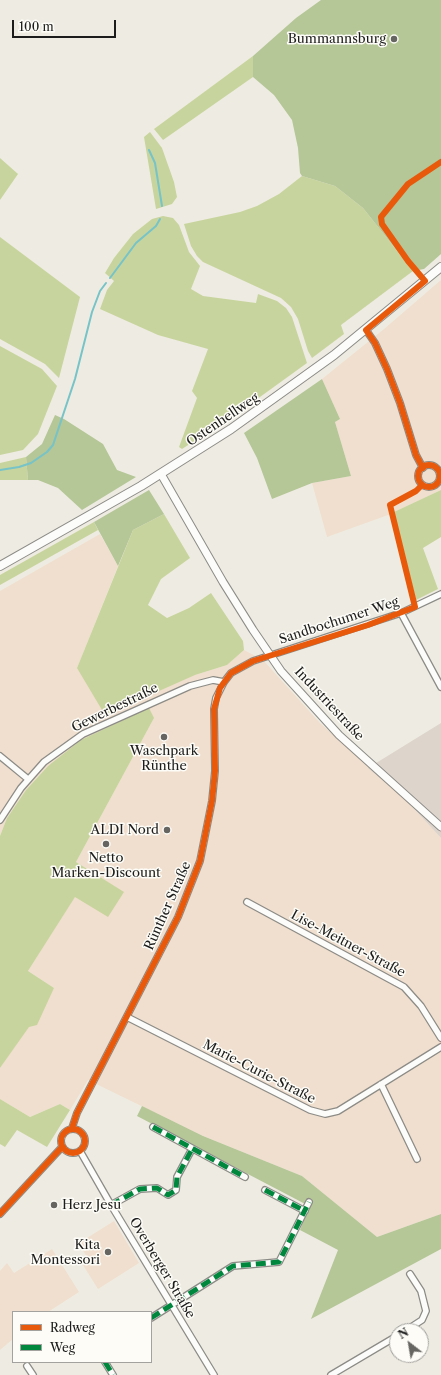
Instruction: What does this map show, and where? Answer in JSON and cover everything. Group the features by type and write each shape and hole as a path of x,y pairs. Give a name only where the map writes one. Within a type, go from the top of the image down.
{"main road":[{"name":"Ostenhellweg","path":"0,566 161,474 272,400 366,330 441,267"}],"street":[{"path":"366,330 375,343 387,369 416,455 423,468"},
{"path":"432,466 436,468 440,475 437,484 426,487 422,485 419,474 423,468 432,466"},
{"name":"Industriestraße","path":"161,474 223,582 269,655 306,701 339,735 441,827"},
{"name":"Sandbochumer Weg","path":"269,655 401,613 441,594"},
{"name":"Sandbochumer Weg","path":"401,613 441,687"},
{"name":"Rünther Straße","path":"0,1214 62,1147 60,1140 63,1134 72,1128 77,1113 186,901 200,861 208,826 214,786 214,709 216,698 224,682 231,673 269,655"},
{"name":"Gewerbestraße","path":"0,820 28,779 44,762 83,734 190,686 213,680 224,682"},
{"path":"0,756 28,779"},
{"name":"Lise-Meitner-Straße","path":"247,902 404,987 421,1006 441,1038"},
{"name":"Marie-Curie-Straße","path":"127,1017 318,1114 331,1114 338,1111 441,1046"},
{"path":"381,1084 417,1159"},
{"path":"153,1127 244,1177"},
{"path":"62,1147 70,1153 80,1151 85,1146 85,1137 79,1130 72,1128"},
{"path":"111,1205 140,1189 156,1188 168,1195 176,1190 177,1177 192,1149"},
{"name":"Overberger Straße","path":"80,1151 214,1375"},
{"path":"265,1190 305,1211"},
{"path":"152,1317 233,1266 278,1262 309,1202"},
{"path":"410,1274 421,1291 426,1311 422,1320 417,1323"},
{"path":"331,1375 389,1341"},
{"path":"106,1363 112,1375"},
{"path":"27,1366 33,1375"}],"shaded area":[{"path":"441,280 441,490 388,515 327,537 312,483 351,476 335,422 340,419 322,379 384,329"},
{"path":"100,534 118,566 77,668 195,675 227,665 244,650 263,660 320,723 406,800 441,838 441,1214 377,1237 302,1176 203,1136 88,1080 70,1110 60,1104 30,1117 0,1099 0,1068 54,988 28,971 75,896 124,893 76,862 154,718 48,766 26,790 7,818 0,836 0,591"},
{"path":"441,723 441,838 406,800 368,768"},
{"name":"Kita Montessori","path":"114,1221 139,1263 98,1289 83,1265 89,1261 79,1243"},
{"path":"52,1249 79,1292 50,1311 12,1311 12,1340 0,1350 0,1271 7,1263 14,1273"}],"green space":[{"path":"321,0 441,0 441,254 424,269 413,271 363,208 335,186 302,176 300,173 298,148 292,120 274,95 253,77 253,56 296,18"},
{"path":"253,56 253,77 163,140 154,129"},
{"path":"150,132 162,148 174,182 177,197 172,204 156,209 144,137"},
{"path":"0,158 18,174 0,200"},
{"path":"302,176 335,186 363,208 413,271 341,325 344,334 312,358 308,351 298,319 291,307 281,298 203,262 191,246 184,224 240,212 257,206 279,194"},
{"path":"163,216 173,218 179,225 189,252 200,266 191,289 203,296 256,303 258,294 277,301 286,308 292,317 307,363 242,410 182,449 179,447 197,398 192,391 208,349 158,335 100,309 107,290 114,281 105,273 114,258 133,234 152,219"},
{"path":"0,237 80,297 59,378 45,364 0,339"},
{"path":"0,346 42,369 57,386 38,434 23,450 0,455"},
{"path":"322,379 340,419 335,422 351,476 312,483 272,499 257,458 244,433"},
{"path":"55,415 64,419 103,444 117,470 136,477 82,510 58,488 38,480 28,480 26,457 42,444"},
{"path":"26,457 28,480 0,480 0,463"},
{"path":"149,490 164,514 133,530 118,566 94,522"},
{"path":"441,490 441,537 423,548 438,589 416,600 394,512"},
{"path":"164,514 190,558 161,579 148,605 167,618 189,608 211,593 243,641 244,650 227,665 195,675 105,715 77,668 133,530"},
{"path":"94,522 98,530 0,585 0,575"},
{"path":"149,708 154,718 76,862 124,892 108,917 75,897 28,971 54,988 37,1025 29,1027 0,1068 0,836 7,818 26,790 48,766 81,740"},
{"path":"0,1099 30,1117 60,1104 70,1110 47,1147 17,1130 5,1147 0,1144"},
{"path":"142,1106 203,1136 302,1176 377,1237 441,1214 441,1249 311,1319 338,1250 300,1230 309,1206 137,1116"}],"waterway":[{"path":"149,150 155,163 162,206"},
{"path":"110,278 136,243 156,226 160,219"},
{"path":"0,470 19,467 31,463 47,452 53,445 75,379 92,312 100,291 106,283"}],"marked path":[{"path":"153,1127 245,1177"},
{"path":"111,1205 140,1189 157,1188 168,1195 176,1190 177,1177 192,1149"},
{"path":"265,1190 305,1211"},
{"path":"152,1317 233,1266 279,1262 309,1202"},
{"path":"106,1363 113,1375"}],"cycle path":[{"path":"423,468 416,455 400,403 387,369 375,343 366,330 425,281 408,261 382,224 381,217 408,184 441,162"},
{"path":"429,465 433,466 439,472 440,476 439,480 433,486 429,487 425,486 419,480 418,476 419,472 425,466 429,465"},
{"path":"72,1128 77,1113 178,917 200,861 212,801 215,771 214,709 220,688 231,673 253,661 368,625 415,607 390,505 416,491 422,485"},
{"path":"68,1129 78,1129 85,1136 85,1141 85,1146 78,1153 68,1153 61,1146 61,1136 68,1129"},
{"path":"0,1214 62,1147"}],"place":[{"name":"Bummannsburg","path":"394,39"},
{"name":"Waschpark Rünthe","path":"164,737"},
{"name":"ALDI Nord","path":"167,830"},
{"name":"Netto Marken-Discount","path":"106,844"},
{"name":"Herz Jesu","path":"54,1205"},
{"name":"Kita Montessori","path":"108,1252"}]}
